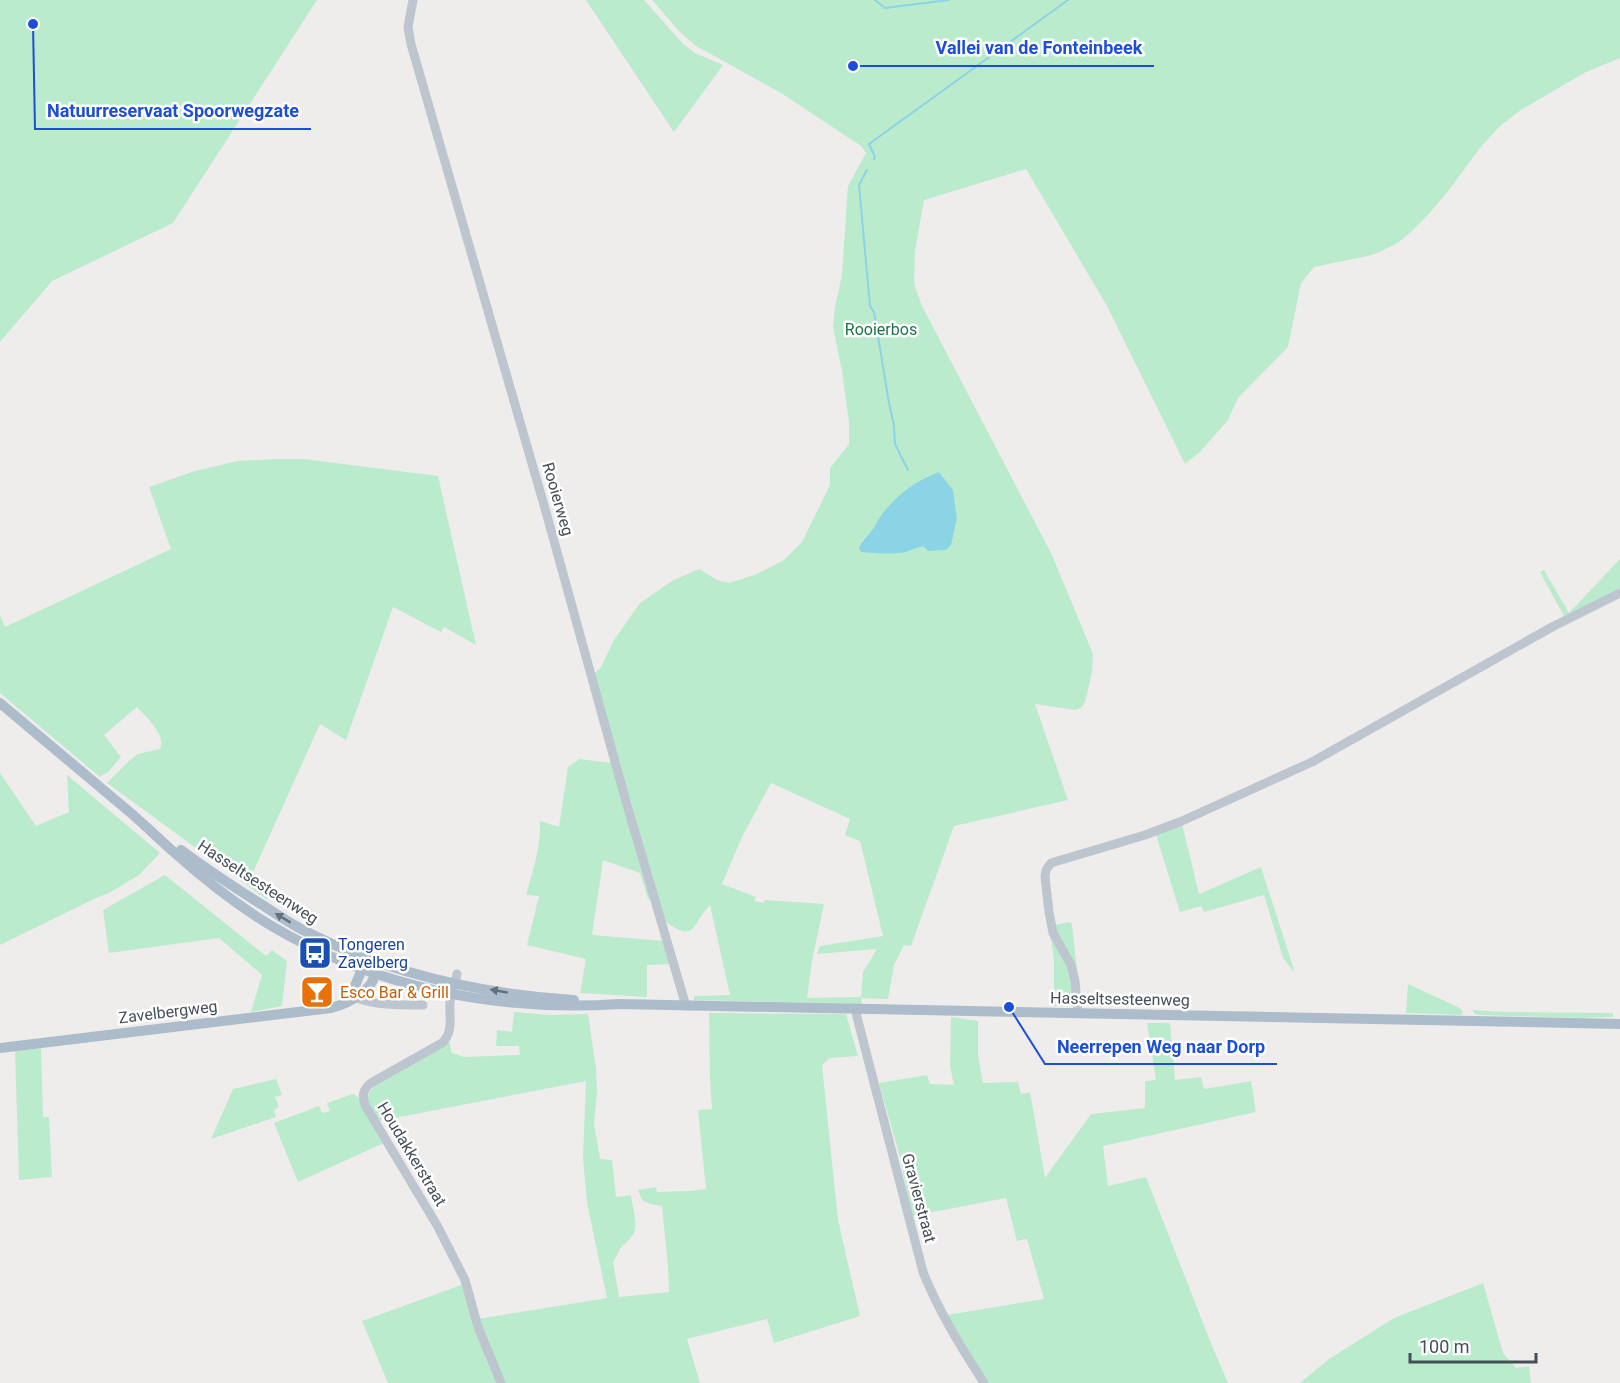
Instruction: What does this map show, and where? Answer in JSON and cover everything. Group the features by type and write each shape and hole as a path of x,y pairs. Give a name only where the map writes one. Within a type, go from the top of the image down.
{"main road":[{"name":"Hasseltsesteenweg","path":"0,703 216,888 269,924 313,948 376,974 418,986 490,1001 589,1006 619,1004"},
{"name":"Hasseltsesteenweg","path":"134,816 203,866 309,934 394,969 456,979 512,993 619,1004 686,1006 1620,1024"},
{"path":"354,995 362,969 374,962 376,974"},
{"name":"Zavelbergweg","path":"0,1048 340,1006 370,984 376,974"}],"street":[{"name":"Rooierweg","path":"413,0 408,27 411,44 686,1006"},
{"path":"1078,1013 1071,965 1053,933 1048,912 1045,877 1046,870 1051,863 1145,835 1182,821 1312,762 1552,627 1620,593"},
{"name":"Houdakkerstraat","path":"456,979 450,1002 451,1029 447,1038 371,1083 365,1088 363,1098 438,1227 465,1280 478,1327 501,1383"},
{"path":"354,995 371,1002 423,1005"},
{"name":"Gravierstraat","path":"856,1009 856,1017 923,1272 949,1327 984,1383"}],"green space":[{"path":"0,0 317,0 173,223 52,281 0,342"},
{"path":"586,0 644,0 683,44 695,53 723,65 674,132"},
{"name":"Rooierbos","path":"652,0 1620,0 1620,58 1584,73 1521,110 1500,126 1427,216 1400,241 1372,255 1314,267 1301,283 1288,347 1238,398 1228,420 1200,452 1185,464 1107,306 1026,169 924,200 915,251 914,283 921,304 1052,555 1093,654 1092,673 1085,702 1081,708 1075,710 1035,704 1068,800 954,826 911,946 904,945 894,965 888,999 861,998 862,1004 694,1000 694,996 730,995 710,905 693,928 688,931 675,928 665,921 594,674 601,667 614,640 640,603 672,581 699,569 717,580 729,583 757,574 784,560 802,542 830,485 830,468 849,444 849,423 842,371 833,327 842,275 848,186 866,153 861,146 781,93 696,46 680,32","holes":["939,472 953,490 957,518 946,550 928,551 919,546 908,552 873,553 861,542 873,530 880,517","771,783 850,819 845,835 860,841 883,936 820,946 817,954 877,949 863,972 861,997 807,998 824,904 765,900 764,903 754,901 756,897 722,884 742,837"]},
{"path":"304,459 438,476 476,645 444,627 441,632 393,607 346,740 320,724 251,877 272,892 266,899 107,783 138,754 160,749 161,738 158,732 137,707 104,735 121,757 109,771 100,777 0,693 0,615 5,627 171,549 149,487 195,471 238,461"},
{"path":"1620,559 1620,590 1565,618 1540,572 1544,570 1569,613"},
{"path":"580,759 611,763 653,898 648,899 640,873 603,860 592,935 665,941 672,964 647,965 647,997 580,993 586,959 527,945 539,896 526,895 538,849 540,821 559,827 568,767"},
{"path":"0,773 36,826 69,812 67,775 160,853 139,875 109,893 0,945"},
{"path":"1182,824 1199,894 1261,867 1295,973 1283,958 1264,895 1204,912 1201,906 1180,912 1156,835"},
{"path":"165,875 266,956 272,950 287,961 282,1006 251,1012 262,975 219,938 109,953 103,910"},
{"path":"1071,922 1072,925 1078,979 1053,925"},
{"path":"1050,931 1072,976 1073,1002 1070,1006 1054,1006 1054,960"},
{"path":"1408,984 1460,1008 1463,1012 1461,1015 1406,1013"},
{"path":"1472,1010 1613,1013 1613,1017 1480,1015 1475,1014"},
{"path":"514,1012 550,1015 588,1014 596,1068 597,1093 594,1124 600,1159 612,1160 616,1197 631,1195 635,1217 634,1233 620,1249 613,1262 619,1297 669,1292 662,1206 642,1200 638,1190 656,1187 657,1192 706,1189 698,1110 712,1109 709,1013 846,1014 858,1056 830,1058 822,1065 838,1220 860,1316 774,1343 767,1319 687,1339 700,1383 504,1383 478,1319 607,1298 587,1203 583,1157 586,1081 379,1121 368,1097 379,1082 449,1041 452,1053 464,1057 520,1055 519,1046 496,1046 497,1030 512,1032"},
{"path":"951,1017 978,1021 978,1055 983,1083 1018,1082 1021,1094 1030,1092 1045,1178 1091,1114 1145,1108 1145,1081 1156,1080 1147,1023 1170,1023 1175,1080 1201,1077 1204,1089 1251,1081 1256,1112 1103,1146 1108,1186 1146,1177 1228,1383 988,1383 947,1315 1044,1299 1027,1239 1017,1241 1006,1198 912,1216 900,1157 879,1083 927,1075 930,1084 954,1085 950,1066"},
{"path":"41,1048 43,1117 49,1117 52,1177 19,1180 15,1051"},
{"path":"276,1079 282,1095 275,1097 279,1107 274,1110 276,1117 211,1139 233,1089"},
{"path":"353,1094 359,1098 386,1142 298,1182 274,1123 319,1106 322,1113 330,1111 327,1103"},
{"path":"1483,1283 1503,1353 1516,1368 1529,1366 1531,1383 1300,1383 1329,1359 1394,1318"},
{"path":"464,1284 499,1383 388,1383 362,1321"}],"water":[{"path":"939,472 953,490 957,518 951,545 946,550 928,551 921,547 906,552 884,554 861,552 859,548 862,543 893,502 914,485"}],"waterway":[{"path":"875,0 885,8 949,0"},
{"path":"874,159 869,144 1068,0"},
{"path":"867,170 859,185 870,306 874,312 894,426 895,444 908,470"}],"place":[{"name":"Natuurreservaat Spoorwegzate","path":"33,24"},
{"name":"Vallei van de Fonteinbeek","path":"853,66"},
{"name":"Tongeren Zavelberg","path":"315,953"},
{"name":"Esco Bar & Grill","path":"317,992"},
{"name":"Neerrepen Weg naar Dorp","path":"1009,1007"}]}
